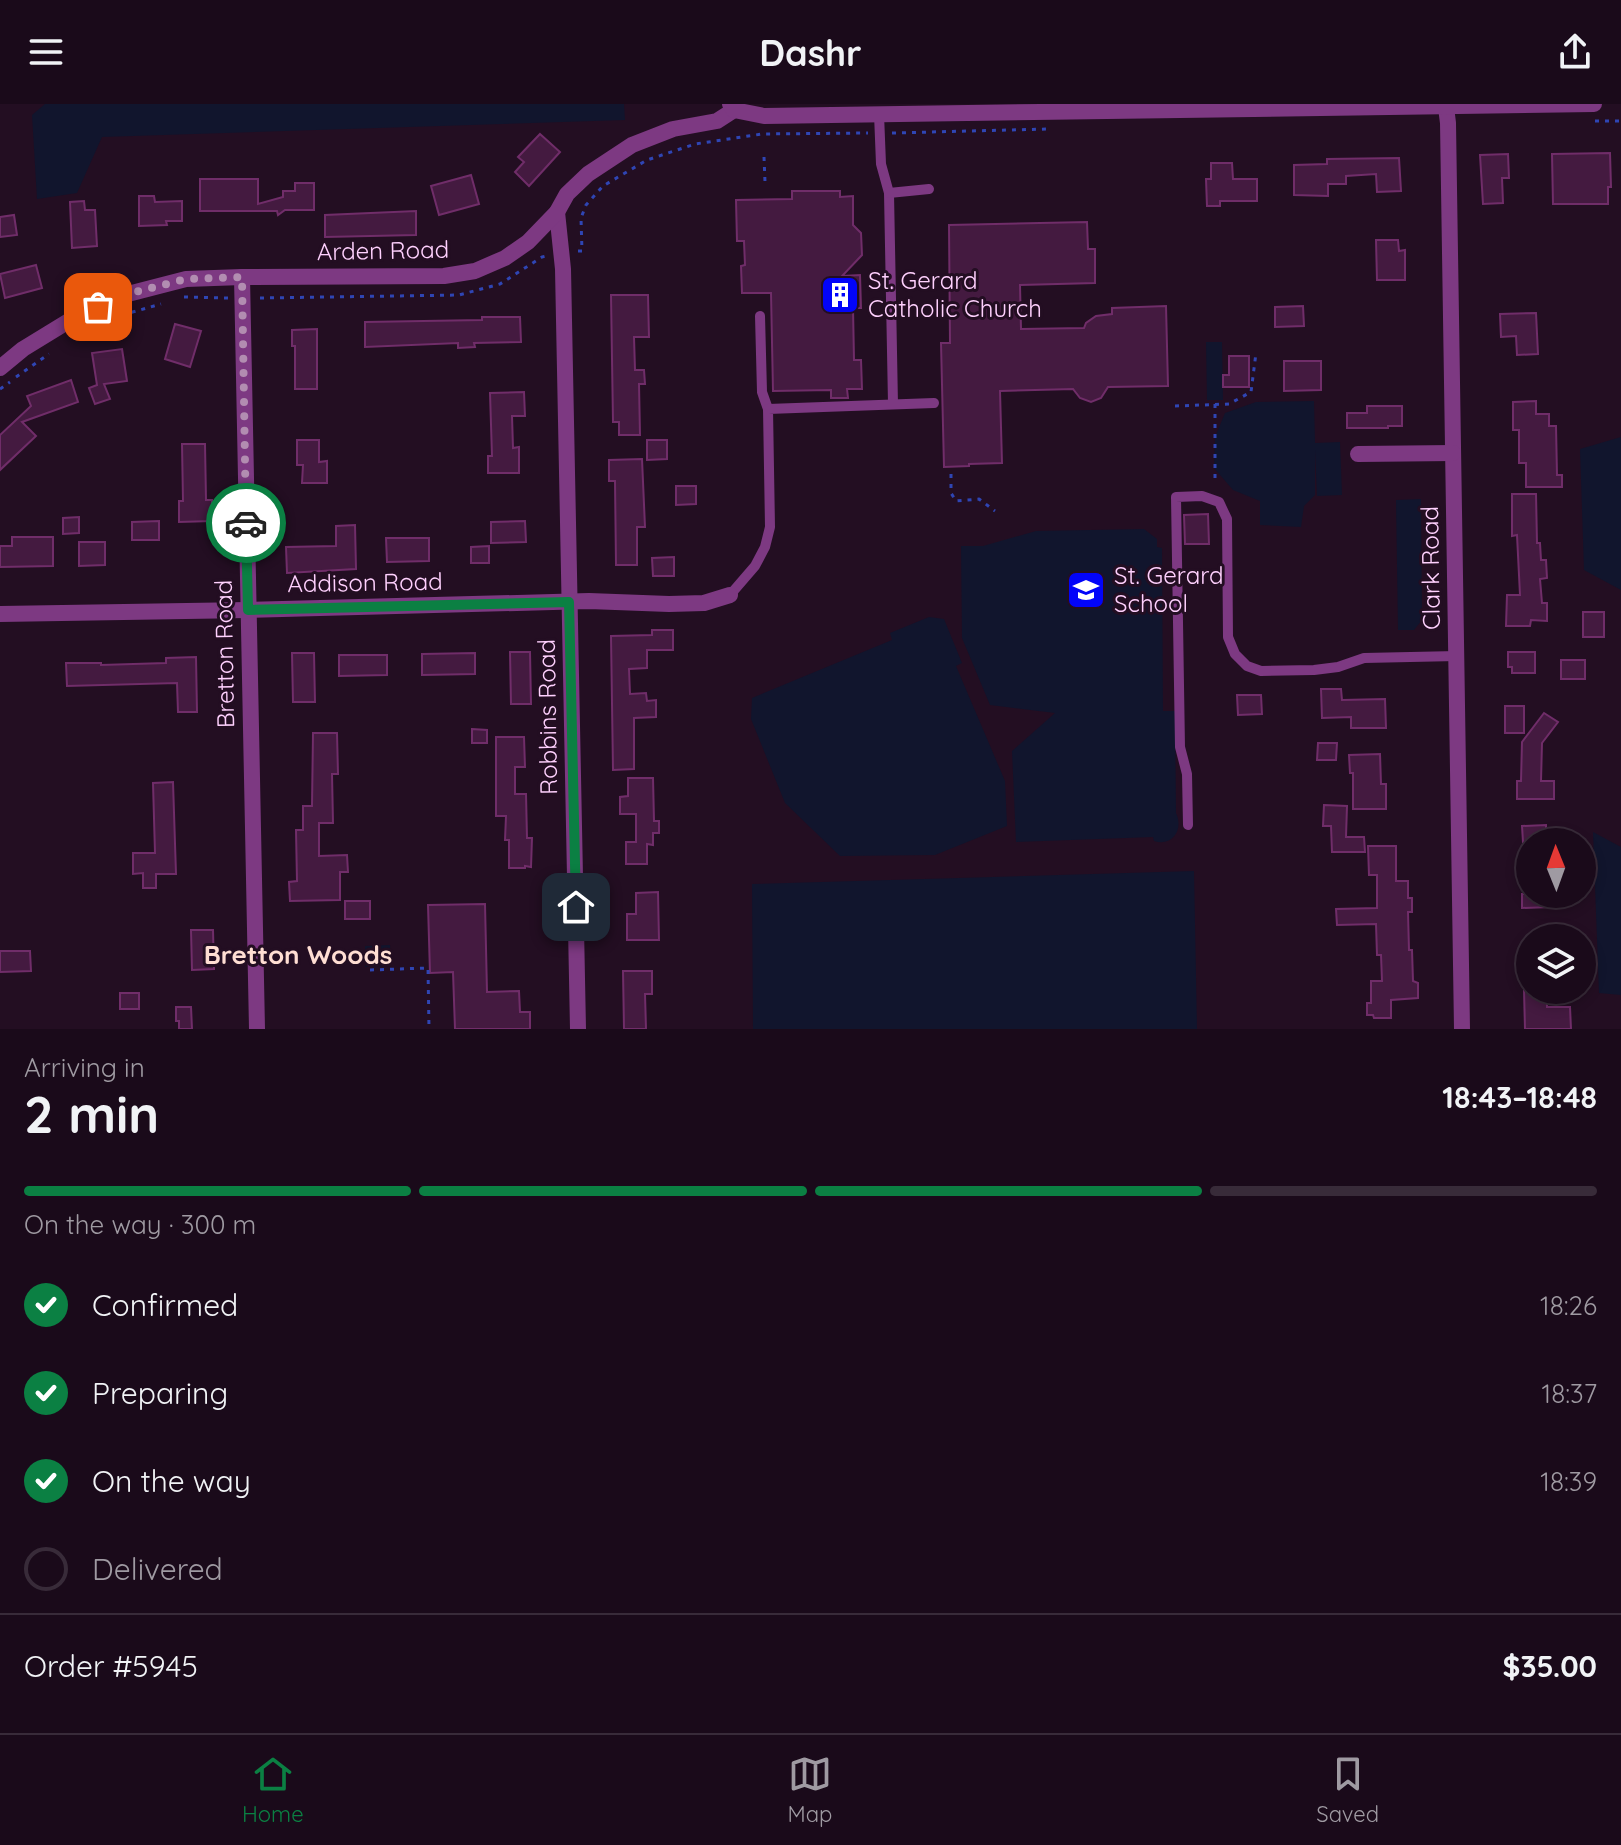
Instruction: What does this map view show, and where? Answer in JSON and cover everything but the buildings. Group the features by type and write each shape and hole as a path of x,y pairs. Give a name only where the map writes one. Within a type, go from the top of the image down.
{"street":[{"path":"732,107 764,116 1594,104"},
{"name":"Arden Road","path":"0,368 23,349 72,319 124,295 186,279 444,276 475,271 505,258 528,242 557,212 567,194 588,174 632,145 673,129 717,121 732,107"},
{"name":"Clark Road","path":"1446,107 1462,1029"},
{"name":"Robbins Road","path":"557,212 562,254 578,1029"},
{"name":"Bretton Road","path":"242,277 257,1029"},
{"path":"1358,454 1453,453"},
{"name":"Addison Road","path":"0,614 589,601 669,604 704,603 730,595"}],"lane":[{"path":"879,114 881,164 889,193 893,404"},
{"path":"889,193 929,189"},
{"path":"730,595 755,566 765,547 770,527 768,409 762,392 760,316"},
{"path":"768,409 934,403"},
{"path":"1188,825 1187,774 1180,747 1176,497 1202,496 1219,502 1227,519 1228,637 1235,654 1247,666 1261,671 1314,670 1338,667 1364,658 1457,656"}],"path":[{"path":"1589,121 1621,121"},
{"path":"184,297 459,295 500,284 542,257 582,251 581,218 586,205 603,186 647,160 695,144 762,134 1052,129"},
{"path":"764,157 765,182"},
{"path":"110,318 169,301"},
{"path":"0,389 50,353"},
{"path":"1175,406 1229,404 1251,392 1256,353"},
{"path":"1215,404 1215,481"},
{"path":"951,474 951,493 956,501 979,499 995,511"},
{"path":"370,970 428,968 429,1029"}],"shaded area":[{"path":"45,104 624,104 625,120 102,137 77,193 37,199 32,115"},
{"path":"1206,342 1222,342 1223,400 1207,400"},
{"path":"1314,401 1315,443 1340,442 1342,495 1317,496 1315,450 1315,495 1304,506 1301,527 1260,525 1260,501 1233,490 1214,468 1215,437 1225,413 1256,402"},
{"path":"1621,437 1621,590 1584,570 1580,449"},
{"path":"1421,499 1422,620 1414,630 1398,630 1396,500"},
{"path":"1144,529 1157,539 1157,547 1162,548 1163,711 1175,711 1178,825 1175,836 1166,842 1154,841 1153,837 1016,842 1012,751 1055,713 990,705 962,638 961,546 983,546 1036,531"},
{"path":"929,617 944,619 962,663 956,666 1005,781 1007,826 935,855 840,856 785,803 751,719 752,698 892,640 890,633"},
{"path":"1596,834 1621,847 1621,995 1599,993"},
{"path":"1194,871 1197,1029 753,1029 752,884"},
{"path":"390,945 391,966 365,967 365,946"}],"way so far":[{"path":"98,307 124,295 186,279 242,277 246,523"}],"place":[{"name":"St. Gerard Catholic Church","path":"840,295"},
{"name":"St. Gerard School","path":"1086,590"}],"district":[{"name":"Bretton Woods","path":"298,955"}],"route":[{"path":"246,523 248,610 569,602 576,907"}]}
